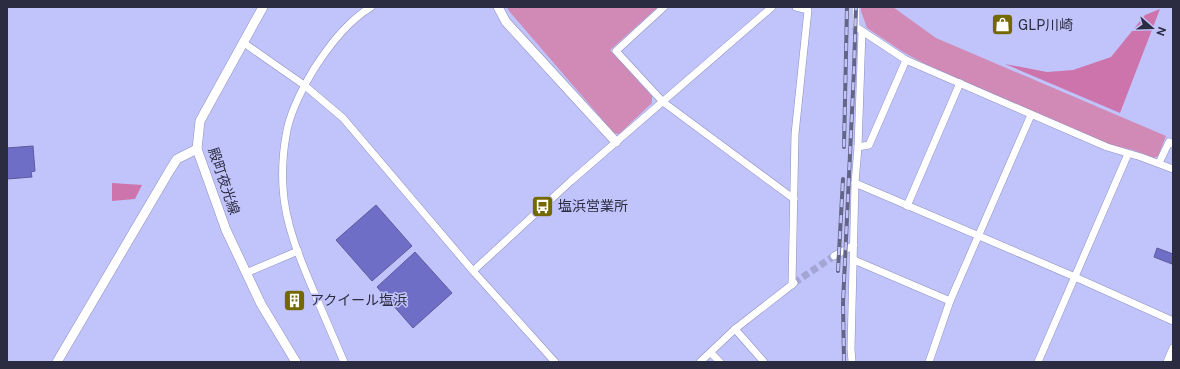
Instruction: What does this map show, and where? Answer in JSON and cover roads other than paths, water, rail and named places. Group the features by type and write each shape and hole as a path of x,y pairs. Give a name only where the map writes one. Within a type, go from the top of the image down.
{"street":[{"name":"殿町夜光線","path":"263,7 200,121 197,149 226,230 261,304 296,362"},
{"path":"344,362 298,251 288,216 283,188 284,160 286,135 304,85 326,51 342,31 371,7"},
{"path":"498,7 506,22 616,142"},
{"path":"664,7 616,51 663,102 794,199"},
{"path":"473,271 571,181 772,7"},
{"path":"700,362 735,329 793,284 795,134 808,10 796,7"},
{"path":"856,7 856,27 906,60 1106,148 1141,157 1173,169"},
{"path":"854,361 855,183 858,148 862,31"},
{"path":"244,43 304,85 343,118 473,271 555,362"},
{"path":"858,148 869,145 906,60"},
{"path":"907,206 960,83"},
{"path":"929,362 950,301 1031,115"},
{"path":"1159,163 1169,142 1173,144"},
{"path":"57,362 170,170 178,159 197,149"},
{"path":"1041,361 1075,277 1128,154"},
{"path":"855,183 1075,277 1173,321"},
{"path":"834,256 854,245"},
{"path":"246,273 298,251"},
{"path":"854,260 950,301"},
{"path":"735,329 764,362"},
{"path":"1167,362 1173,348"},
{"path":"711,353 720,362"}],"tunnel":[{"path":"794,283 834,256"}],"railway":[{"path":"844,147 847,7"},
{"path":"844,362 843,303 856,7"},
{"path":"838,271 843,179"}],"place":[{"name":"GLP川崎","path":"1003,25"},
{"name":"塩浜営業所","path":"543,206"},
{"name":"アクイール塩浜","path":"295,300"}]}
